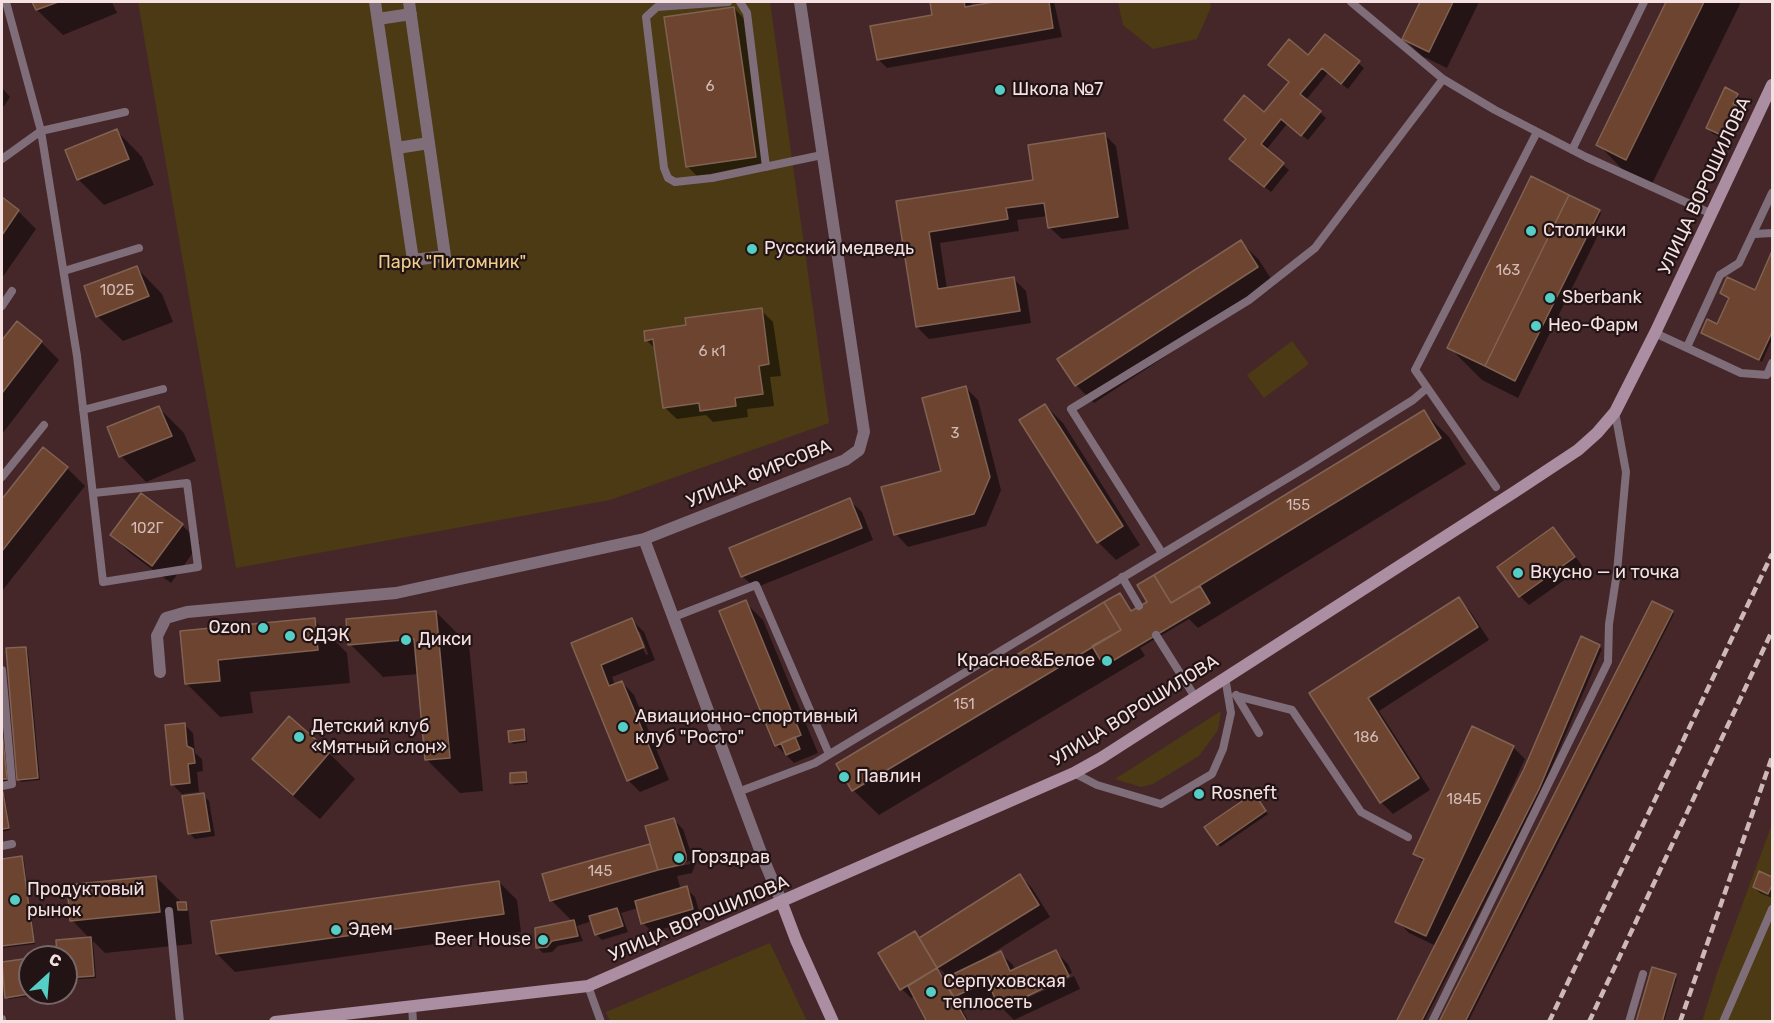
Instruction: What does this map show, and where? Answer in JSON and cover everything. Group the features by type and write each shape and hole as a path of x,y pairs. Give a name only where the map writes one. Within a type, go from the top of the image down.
{"main road":[{"name":"УЛИЦА ВОРОШИЛОВА","path":"275,1022 588,986 1074,774 1578,450 1597,433 1615,412 1773,86"},
{"path":"782,903 833,1022"}],"street":[{"path":"375,2 413,260 445,256 410,8 378,19"},
{"name":"УЛИЦА ФИРСОВА","path":"644,539 844,459 860,450 864,432 800,2"},
{"path":"397,148 429,143"},
{"path":"160,672 157,636 166,618 188,612 396,593 644,539 782,903"}],"lane":[{"path":"6,2 41,131 64,271 94,493 103,582 198,567 188,483 94,493"},
{"path":"728,2 657,7 646,17 664,168 668,178 675,182 712,178 822,155"},
{"path":"740,2 745,6 747,13 766,167"},
{"path":"1351,2 1443,79 1495,110 1572,150 1712,214"},
{"path":"1572,150 1644,2"},
{"path":"2,23 10,18"},
{"path":"1162,553 1071,409 1249,300 1315,248 1443,79"},
{"path":"2,159 41,131 125,112"},
{"path":"1496,487 1415,370 1537,132"},
{"path":"1687,347 1720,275 1739,263 1773,193"},
{"path":"1755,234 1773,233"},
{"path":"64,271 139,248"},
{"path":"2,306 12,291"},
{"path":"1655,333 1741,373 1767,375 1773,363"},
{"path":"738,792 815,763 1306,467 1413,400 1427,388"},
{"path":"83,410 163,389"},
{"path":"1432,1022 1608,662 1609,624 1617,572 1626,472 1615,412"},
{"path":"2,477 44,425"},
{"path":"1122,577 1139,606"},
{"path":"674,617 756,585 829,754"},
{"path":"1156,635 1195,697"},
{"path":"2,670 12,784 2,786"},
{"path":"1225,677 1259,733"},
{"path":"1074,774 1097,785 1161,804 1212,774 1223,749 1230,714 1225,677"},
{"path":"1237,696 1292,710 1361,812 1408,837"},
{"path":"2,846 12,844"},
{"path":"1723,1022 1773,909"},
{"path":"169,911 180,1022"},
{"path":"1629,1022 1643,974"},
{"path":"588,986 601,1022"},
{"path":"411,1005 413,1022"}],"green space":[{"name":"Парк \"Питомник\"","path":"138,2 770,2 829,423 610,500 236,568"},
{"path":"1118,2 1210,2 1211,7 1197,39 1153,49 1123,25"},
{"path":"1292,341 1309,364 1264,398 1247,375"},
{"path":"1221,711 1218,730 1199,756 1153,784 1141,787 1115,779"},
{"path":"1772,824 1772,1021 1702,1022 1717,973"},
{"path":"770,943 807,1021 610,1021 606,1012"}],"building":[{"path":"32,2 58,2 36,10"},
{"path":"930,2 964,2 965,7 994,2 1049,2 1053,28 877,60 870,26 932,15"},
{"path":"1420,2 1453,2 1429,52 1402,39"},
{"path":"1666,2 1704,2 1626,160 1596,145"},
{"path":"734,7 756,157 686,167 664,17"},
{"path":"1325,34 1360,61 1341,84 1322,68 1300,94 1321,111 1301,136 1281,119 1261,144 1284,163 1264,187 1229,159 1246,139 1224,120 1244,95 1264,112 1289,82 1268,65 1289,39 1308,55"},
{"path":"1725,87 1738,94 1733,104 1737,106 1723,136 1706,128"},
{"path":"117,129 129,159 77,180 65,150"},
{"path":"1105,133 1118,217 1048,228 1044,203 1006,208 1008,219 929,232 938,289 1014,277 1020,311 916,327 896,201 1033,180 1028,145"},
{"path":"1531,176 1569,195 1485,366 1447,348"},
{"path":"1569,195 1600,210 1515,381 1485,366"},
{"path":"2,197 19,210 2,235"},
{"path":"1241,240 1258,267 1075,386 1057,359"},
{"path":"1772,251 1772,332 1759,360 1701,333 1707,319 1717,324 1729,298 1720,293 1727,277 1755,290"},
{"path":"137,266 149,296 96,317 84,286"},
{"path":"762,308 769,364 759,366 763,394 735,398 736,406 700,411 699,403 663,408 653,339 645,341 644,331 686,325 685,318"},
{"path":"17,321 42,341 2,393 2,340"},
{"path":"966,386 990,477 974,514 894,535 881,487 941,471 922,398"},
{"path":"1045,404 1123,526 1097,543 1019,420"},
{"path":"159,406 172,436 119,457 107,427"},
{"path":"1424,410 1441,438 1171,603 1154,575"},
{"path":"43,447 68,467 2,551 2,499"},
{"path":"141,493 183,524 152,566 110,535"},
{"path":"850,498 862,528 741,577 729,548"},
{"path":"1553,527 1575,557 1519,597 1497,567"},
{"path":"1154,575 1171,603 1200,586 1210,603 1104,666 1092,646 1121,630 1104,602 1120,593 1131,611 1147,602 1137,585"},
{"path":"1459,597 1478,627 1368,698 1419,778 1380,803 1309,693"},
{"path":"746,600 801,735 775,746 719,611"},
{"path":"1652,601 1673,611 1465,1022 1439,1022"},
{"path":"1104,602 1121,630 852,791 836,764"},
{"path":"436,611 450,758 425,760 414,639 348,645 346,619"},
{"path":"315,618 318,650 218,660 220,681 185,684 180,631"},
{"name":"Авиационно-спортивный клуб \"Росто\"","path":"632,618 644,647 601,665 609,686 622,681 658,768 627,781 571,643"},
{"path":"1581,636 1600,645 1539,789 1421,1022 1396,1022 1524,769"},
{"path":"26,647 38,778 17,780 6,648"},
{"path":"289,716 330,752 293,795 252,759"},
{"path":"185,723 187,746 193,749 195,763 188,764 190,783 171,785 165,725"},
{"path":"1472,726 1514,746 1426,936 1395,922 1424,859 1413,854"},
{"path":"524,729 525,740 509,742 508,731"},
{"path":"2,731 7,779 2,779"},
{"path":"795,737 800,749 786,755 781,743"},
{"path":"526,772 527,782 510,783 510,773"},
{"path":"2,793 9,828 2,829"},
{"path":"204,793 210,831 188,834 182,796"},
{"path":"1254,793 1266,811 1217,845 1204,827"},
{"path":"674,818 686,860 683,864 658,870 645,826"},
{"path":"650,844 658,870 550,901 542,874"},
{"name":"Продуктовый рынок","path":"22,856 34,942 2,946 2,859"},
{"path":"1759,871 1772,877 1772,885 1768,894 1753,887"},
{"path":"1020,874 1039,905 937,968 919,938"},
{"path":"156,876 160,912 70,921 67,885"},
{"path":"499,881 504,914 216,954 211,921"},
{"path":"687,886 693,909 641,924 635,901"},
{"path":"177,902 186,902 187,910 178,910"},
{"path":"617,908 623,926 595,935 589,916"},
{"path":"574,920 578,936 552,941 547,947 536,948 535,928"},
{"path":"915,931 937,968 900,990 878,953"},
{"path":"91,937 94,976 78,977 78,945 56,945 56,940"},
{"path":"1056,950 1069,976 1000,1009 987,981 954,997 943,979 1001,951 1010,971"},
{"path":"18,960 18,996 5,998 2,962"},
{"path":"1652,967 1676,974 1662,1022 1636,1022"},
{"name":"Серпуховская теплосеть","path":"937,968 967,1022 927,1022 908,986"}],"railway":[{"path":"1549,1022 1772,554"},
{"path":"1589,1022 1772,631"},
{"path":"1680,1022 1772,757"}],"place":[{"name":"Школа №7","path":"1000,90"},
{"name":"Столички","path":"1531,231"},
{"name":"Русский медведь","path":"752,249"},
{"name":"Sberbank","path":"1550,298"},
{"name":"Нео-Фарм","path":"1536,326"},
{"name":"Вкусно — и точка","path":"1518,573"},
{"name":"Ozon","path":"263,628"},
{"name":"СДЭК","path":"290,636"},
{"name":"Дикси","path":"406,640"},
{"name":"Красное&Белое","path":"1107,661"},
{"name":"Авиационно-спортивный клуб \"Росто\"","path":"623,727"},
{"name":"Детский клуб «Мятный слон»","path":"299,737"},
{"name":"Павлин","path":"844,777"},
{"name":"Rosneft","path":"1199,794"},
{"name":"Горздрав","path":"679,858"},
{"name":"Продуктовый рынок","path":"15,900"},
{"name":"Эдем","path":"336,930"},
{"name":"Beer House","path":"543,940"},
{"name":"Серпуховская теплосеть","path":"931,992"}]}
